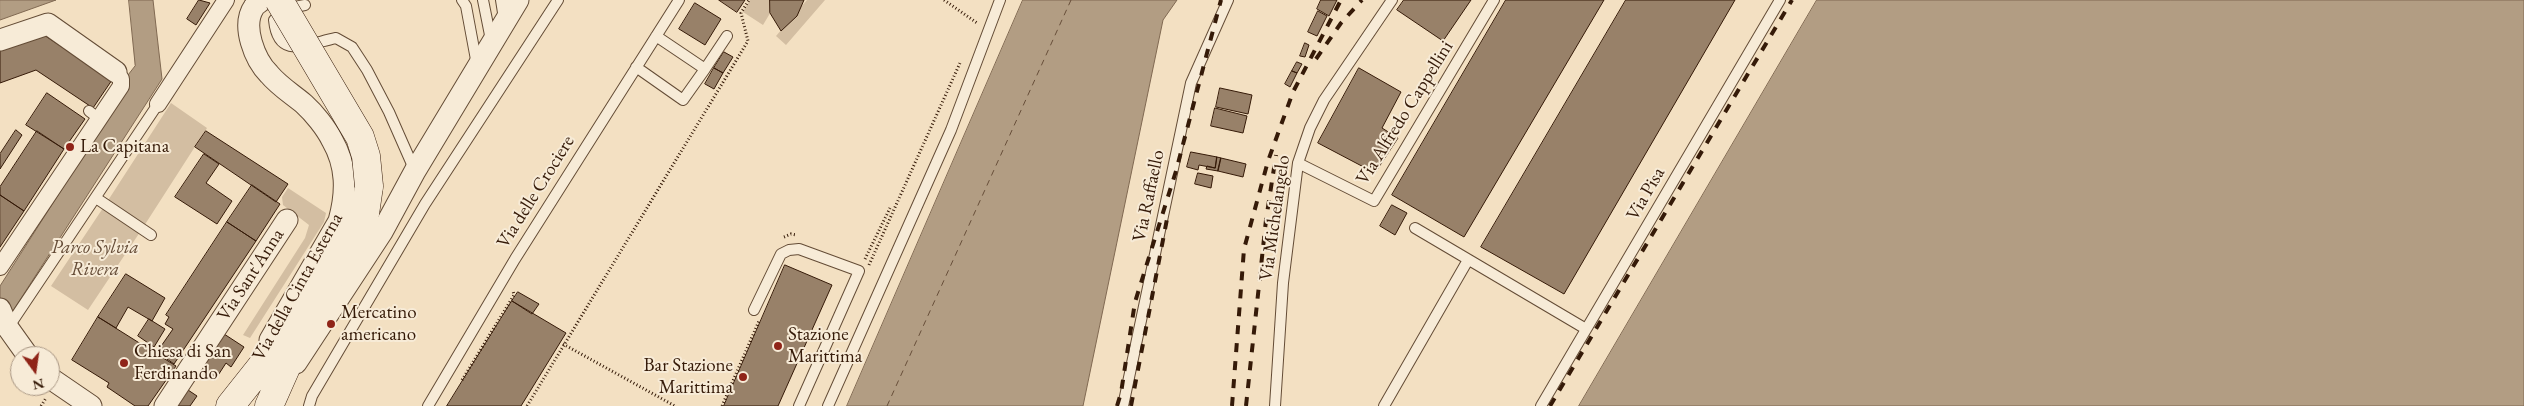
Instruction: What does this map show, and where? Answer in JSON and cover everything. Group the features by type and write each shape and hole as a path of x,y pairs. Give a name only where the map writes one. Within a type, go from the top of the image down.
{"main road":[{"name":"Via della Cinta Esterna","path":"233,402 258,375 319,294 360,228 367,205 369,186 366,156 360,137 292,2"},
{"name":"Via della Cinta Esterna","path":"272,399 319,294"}],"street":[{"path":"158,104 226,0"},
{"name":"Via della Cinta Esterna","path":"233,402 340,221 345,200 342,160 332,139 305,105 269,74 255,51 249,25 254,8 262,0"},
{"name":"Via della Cinta Esterna","path":"272,399 351,282 477,66 518,0"},
{"path":"0,40 48,24 116,72 122,79 121,86 94,115 0,267"},
{"name":"Via Sant'Anna","path":"165,406 287,220"},
{"path":"4,318 22,346"},
{"path":"60,385 91,406"}],"lane":[{"path":"462,0 466,6 477,66"},
{"path":"483,0 492,44"},
{"path":"500,0 505,23"},
{"path":"308,406 312,396 425,204 558,0"},
{"name":"Via delle Crociere","path":"428,406 514,259 679,0"},
{"path":"828,406 951,130 1000,0"},
{"name":"Via Raffaello","path":"1123,406 1191,83 1228,0"},
{"name":"Via Michelangelo","path":"1275,406 1283,283 1298,163 1310,128 1324,100 1392,0"},
{"name":"Via Alfredo Cappellini","path":"1298,163 1374,201 1494,0"},
{"name":"Via Pisa","path":"1541,406 1780,0"},
{"path":"292,2 274,20 275,34 279,41 285,47 293,47 336,38 352,47 389,112 415,171"},
{"path":"656,36 705,69"},
{"path":"636,67 683,100 727,36"},
{"path":"4,318 41,282 158,104"},
{"path":"96,198 151,235"},
{"path":"1415,228 1586,329"},
{"path":"754,310 781,254 789,250 799,249 859,271 799,406"},
{"path":"1384,406 1468,260"}],"path":[{"path":"527,406 748,40 741,13 749,0"},
{"path":"944,0 978,22 974,31"},
{"path":"868,268 962,58"},
{"path":"722,406 763,313 754,310"},
{"path":"563,344 675,406"}],"green space":[{"path":"750,0 778,0 763,25 743,12"},
{"path":"807,0 825,0 786,45 776,36"},
{"name":"Parco Sylvia Rivera","path":"171,103 207,128 144,226 107,202"},
{"path":"288,188 326,213 324,222 250,338 243,335 305,238 309,225 283,205 282,197"},
{"name":"Parco Sylvia Rivera","path":"103,208 140,232 88,310 51,286"}],"shaded area":[{"path":"0,0 56,0 0,20"},
{"path":"129,0 153,0 162,79 0,331 0,286 129,84 128,75 135,66"},
{"path":"1023,0 1177,0 1163,20 1083,406 847,406"},
{"path":"1817,0 2524,0 2524,406 1579,406"}],"building":[{"path":"199,0 210,3 196,25 187,19"},
{"path":"719,0 745,0 737,12"},
{"path":"770,0 804,0 797,16 781,31 770,13"},
{"path":"1321,0 1337,0 1329,16 1317,9"},
{"path":"1404,0 1471,0 1443,41 1397,10"},
{"path":"1506,0 1604,0 1464,237 1392,195"},
{"path":"1626,0 1735,0 1564,294 1481,247"},
{"path":"695,3 721,19 705,45 679,29"},
{"path":"1318,11 1327,16 1317,36 1308,32"},
{"path":"41,33 112,80 93,108 36,70 0,83 0,48"},
{"path":"1305,43 1309,45 1305,57 1300,56"},
{"path":"724,52 733,57 723,73 714,68"},
{"path":"1297,62 1302,64 1297,73 1292,71"},
{"path":"714,68 723,73 714,89 705,84"},
{"path":"1359,68 1401,92 1382,128 1398,138 1375,173 1318,143"},
{"path":"1292,71 1297,73 1290,87 1285,84"},
{"path":"1220,88 1252,95 1248,114 1216,107"},
{"path":"47,93 85,119 64,149 26,125"},
{"path":"1215,108 1247,116 1243,133 1211,126"},
{"path":"16,130 22,135 0,169 0,154"},
{"path":"37,131 64,149 24,211 0,195 0,187"},
{"path":"206,131 288,184 276,202 195,147"},
{"path":"1191,152 1217,157 1215,168 1199,165 1198,170 1187,167"},
{"path":"204,154 219,164 206,183 232,201 217,224 175,197"},
{"path":"1217,157 1221,158 1218,171 1206,169 1207,166 1215,168"},
{"path":"1221,158 1246,164 1243,177 1218,171"},
{"path":"1198,173 1213,176 1211,188 1195,184"},
{"path":"252,185 280,204 256,241 227,222"},
{"path":"0,195 24,211 0,247"},
{"path":"1392,205 1407,213 1395,235 1380,226"},
{"path":"227,222 256,241 174,364 157,352 173,329 165,324 169,317 166,315"},
{"name":"Stazione Marittima","path":"785,265 832,285 778,406 724,406"},
{"path":"126,274 165,298 152,321 128,307 116,328 98,317"},
{"path":"518,292 539,304 532,314 512,301"},
{"path":"512,301 566,333 521,406 447,406"},
{"name":"Chiesa di San Ferdinando","path":"98,317 176,366 148,406 135,406 107,387 109,383 72,360"},
{"path":"149,319 165,329 154,347 138,336"},
{"path":"221,332 244,347 231,367 226,363 215,380 198,368"},
{"path":"185,388 197,396 190,406 173,406"}],"ferry route":[{"path":"887,406 1071,0"}],"railway":[{"path":"1117,406 1121,393 1135,302 1176,171 1221,0"},
{"path":"1232,406 1244,249 1268,161 1293,92 1341,0"},
{"path":"1316,59 1341,23 1362,0"},
{"path":"1550,406 1792,0"},
{"path":"1246,406 1266,220 1276,155"},
{"path":"1131,406 1167,219"}],"place":[{"name":"La Capitana","path":"70,147"},
{"name":"Mercatino americano","path":"331,324"},
{"name":"Stazione Marittima","path":"778,346"},
{"name":"Chiesa di San Ferdinando","path":"124,363"},
{"name":"Bar Stazione Marittima","path":"743,377"}]}
